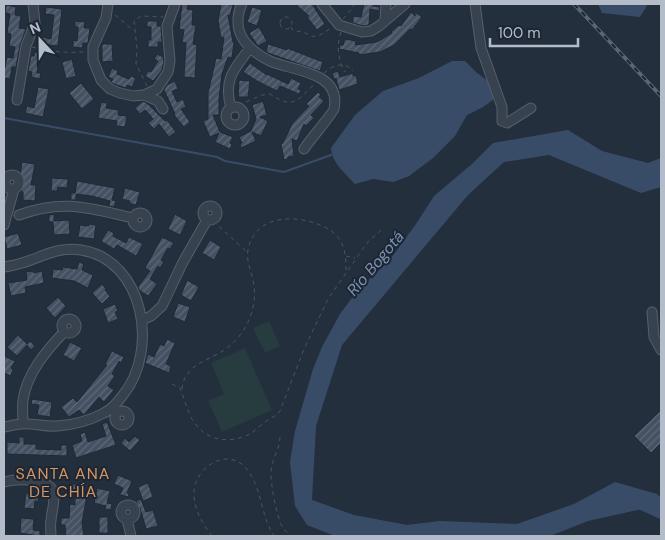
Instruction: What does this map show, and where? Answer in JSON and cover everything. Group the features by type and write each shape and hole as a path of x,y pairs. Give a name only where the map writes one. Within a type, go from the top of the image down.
{"street":[{"path":"17,100 26,46 35,23 33,4"},
{"path":"108,4 107,14 93,47 93,60 101,80 110,89 133,96 147,94 159,87 168,72 170,61 167,26 175,4"},
{"path":"242,4 239,9 238,27 241,36 250,48 270,61 303,70 321,79 328,85 332,93 334,101 333,111 304,149"},
{"path":"322,4 340,25 362,32 371,31 379,26 405,4"},
{"path":"385,20 386,4"},
{"path":"475,4 482,48 502,107 502,121 507,123 531,108"},
{"path":"233,107 228,97 230,76 250,48"},
{"path":"147,94 161,105 159,87"},
{"path":"4,225 14,189"},
{"path":"10,202 12,208 19,215"},
{"path":"4,230 9,222 19,215 42,208 66,205 91,208 133,218"},
{"path":"142,320 151,316 162,306 183,262 209,220"},
{"path":"4,267 67,249 81,250 105,259 123,275 137,302 142,320 143,338 139,368 115,409 78,423 56,426 23,424 4,427"},
{"path":"652,312 654,337 661,350"},
{"path":"23,424 23,400 32,374 47,350 64,332"},
{"path":"4,482 16,479 46,482 53,490 55,499 51,521 51,536"},
{"path":"127,519 131,536"}],"path":[{"path":"345,72 341,65 337,42 341,32 340,25 347,13 354,7 354,4"},
{"path":"107,14 117,16 134,31"},
{"path":"147,94 136,64 137,48 134,21 141,16 171,18"},
{"path":"291,27 285,29 280,22 282,19 290,19 293,31 301,31 310,36 318,37 332,27 340,25"},
{"path":"26,46 65,53 94,52"},
{"path":"233,107 270,94 282,102 289,103 300,99 331,67 341,65 350,67 353,71"},
{"path":"182,392 183,381 191,368 230,346 246,325 252,311 254,299 254,287 248,264 248,253 254,237 265,225 279,219 296,219 313,222 334,233 343,244 346,256 346,272"},
{"path":"209,220 248,253"},
{"path":"172,384 179,387 195,424 204,433 216,439 229,440 252,433 275,416 282,407 318,316 367,243 382,230"},
{"path":"346,256 356,258"},
{"path":"280,437 280,444 274,456 271,470 271,489 283,528 292,536"},
{"path":"212,536 207,530 197,508 194,487 196,480 209,465 225,459 235,460 242,464 254,479 265,519 274,536"}],"green space":[{"path":"269,321 280,346 265,353 253,328"},
{"path":"245,348 272,410 222,432 208,401 224,394 211,363"}],"water":[{"path":"598,4 648,4 640,17 602,13"},
{"path":"452,61 465,61 488,81 492,86 493,100 467,115 455,136 433,158 409,176 393,182 373,179 355,184 336,163 331,148 355,115 383,91 419,78"},
{"path":"568,130 602,151 648,163 661,158 661,187 641,193 549,155 504,162 468,195 342,345 316,426 312,500 354,515 407,525 440,521 517,524 574,504 615,482 657,494 661,498 661,518 651,507 588,521 550,536 335,536 307,525 295,506 290,462 295,431 313,369 322,347 340,314 357,291 389,261 434,196 472,164 493,143"}],"building":[{"path":"182,4 188,4 187,9 193,10 192,25 196,25 193,44 197,45 195,78 184,77 186,43 182,42 184,30 179,29"},
{"path":"221,4 233,5 230,16 228,15 234,42 232,58 228,57 222,74 219,115 213,115 220,132 233,137 230,149 215,142 219,133 210,137 203,121 208,119 208,93 216,58 221,59 224,37 221,38 218,21"},
{"path":"295,4 312,4 325,24 317,30 307,17 309,16"},
{"path":"364,4 373,4 373,6 380,7 379,11 370,9 369,25 363,26 353,23 353,16 361,17"},
{"path":"6,5 16,7 15,15 21,16 19,28 26,29 20,45 16,67 12,67 10,79 4,78 4,72 7,57 13,58 15,47 9,46 11,34 7,33 10,14 5,13"},
{"path":"46,7 62,9 58,46 41,44 42,37 51,39 54,15 45,14"},
{"path":"252,7 262,10 257,26 247,22"},
{"path":"411,12 415,16 415,12 422,17 412,30 410,29 394,45 380,52 359,55 359,53 339,49 345,39 356,41 355,45 377,42 392,33 399,25 401,26"},
{"path":"75,21 85,22 84,28 90,28 88,43 83,43 82,48 73,47 73,40 77,41 78,31 78,27 75,27"},
{"path":"147,21 157,21 157,26 161,26 162,42 158,42 158,47 148,47 148,40 151,40 151,27 147,27"},
{"path":"259,27 267,41 258,46 249,33"},
{"path":"102,44 112,44 113,61 102,62"},
{"path":"268,44 287,50 287,48 323,62 320,71 266,52"},
{"path":"35,52 44,53 43,60 40,59 37,73 41,73 40,79 31,77 32,72 28,71 31,56 34,56"},
{"path":"157,54 163,57 164,61 162,70 153,81 145,76 148,71 151,72 158,61 154,59"},
{"path":"72,59 76,76 66,79 62,62"},
{"path":"251,62 251,64 267,75 288,84 291,78 301,83 298,89 301,90 299,94 280,86 277,91 243,72"},
{"path":"112,68 118,71 117,74 126,78 129,79 131,76 136,78 132,87 127,85 126,88 111,82 113,79 108,77"},
{"path":"338,71 340,77 353,73 353,76 356,75 358,84 339,90 336,78 334,79 332,73"},
{"path":"239,80 250,81 248,97 238,97"},
{"path":"175,81 178,89 172,91 177,102 183,99 186,107 181,109 190,122 184,127 174,115 164,90 167,85"},
{"path":"81,83 94,99 82,109 69,93"},
{"path":"38,87 49,89 43,117 25,113 27,106 34,108"},
{"path":"318,92 321,95 319,97 324,101 311,115 314,118 306,126 304,124 297,141 292,139 294,156 284,160 281,144 292,124 309,106 306,104"},
{"path":"143,101 165,121 167,120 176,132 169,137 159,124 154,129 148,123 153,119 149,114 145,110 140,114 135,108"},
{"path":"263,101 267,115 260,117 268,121 261,136 252,132 256,141 241,148 240,144 242,143 239,137 251,131 256,119 252,105"},
{"path":"101,102 107,103 106,108 119,110 118,115 127,116 125,127 116,126 117,121 98,118"},
{"path":"22,162 35,164 31,185 36,185 35,201 23,200 23,192 21,192 22,178 20,177"},
{"path":"52,178 68,179 67,188 58,187 57,191 51,191"},
{"path":"77,181 115,188 112,200 116,201 114,207 109,206 110,201 92,196 76,194 76,200 71,200 71,193 75,193"},
{"path":"125,188 140,192 136,205 122,199"},
{"path":"54,214 54,221 69,220 70,234 54,235 53,222 49,222 49,215"},
{"path":"175,214 187,221 180,235 168,229"},
{"path":"89,224 96,225 94,239 78,237 80,225 89,226"},
{"path":"108,230 114,233 113,236 126,243 129,237 143,244 136,256 117,245 114,249 101,241"},
{"path":"18,233 22,245 7,249 4,237"},
{"path":"162,237 174,243 170,249 168,248 161,260 164,262 160,268 158,266 150,279 157,284 148,296 139,290 138,287 150,271 145,268"},
{"path":"210,240 221,247 214,260 202,253"},
{"path":"79,262 84,264 82,270 93,275 88,288 74,281 52,278 53,269 62,270 63,267 77,269"},
{"path":"33,271 34,273 42,271 44,283 25,287 26,293 11,296 8,283 27,280 26,272"},
{"path":"187,280 199,287 191,301 181,295"},
{"path":"102,284 110,296 102,304 92,293"},
{"path":"58,297 66,306 55,318 46,308"},
{"path":"178,303 190,307 185,322 173,317"},
{"path":"115,304 118,311 115,312 118,319 108,323 103,309"},
{"path":"18,335 27,344 30,341 35,346 31,350 27,345 17,356 7,347"},
{"path":"167,339 175,343 166,364 171,366 169,373 145,363 148,354 154,357 160,344 164,346"},
{"path":"70,342 82,348 74,361 63,355"},
{"path":"112,351 124,357 121,363 119,361 112,374 115,376 108,386 114,390 104,402 99,397 84,415 79,410 69,417 61,407 73,398 77,402 107,365 105,364"},
{"path":"4,356 15,361 11,368 13,369 11,376 4,373"},
{"path":"32,399 52,402 50,417 37,415 39,405 31,404"},
{"path":"661,410 661,443 651,453 634,436"},
{"path":"107,422 116,445 76,458 72,445 82,441 80,434 85,432 88,442 106,436 102,424"},
{"path":"135,436 140,440 130,451 121,443 125,438 129,442"},
{"path":"19,437 24,437 24,444 36,444 36,449 61,450 61,445 67,445 67,456 7,454 7,442 19,443"},
{"path":"118,475 132,481 127,493 129,493 128,497 118,494 121,493 123,488 114,484"},
{"path":"148,483 153,497 143,501 138,487"},
{"path":"72,484 85,484 86,501 82,523 84,536 66,536 65,525 61,525 61,518 69,518 70,504 75,505 75,491 72,491"},
{"path":"97,488 110,491 107,503 112,504 111,510 105,509 106,506 94,503"},
{"path":"26,493 39,495 38,502 35,501 34,509 24,508"},
{"path":"141,499 146,512 153,510 158,526 146,529 136,501"},
{"path":"99,517 108,517 108,533 99,533"},
{"path":"21,518 34,519 33,530 40,531 40,536 20,533"}],"waterway":[{"path":"4,118 217,157 225,161 284,172 331,155"},
{"name":"Río Bogotá","path":"635,502 661,514"}],"railway":[{"path":"574,4 661,96"}],"district":[{"name":"SANTA ANA DE CHÍA","path":"63,482"}]}
